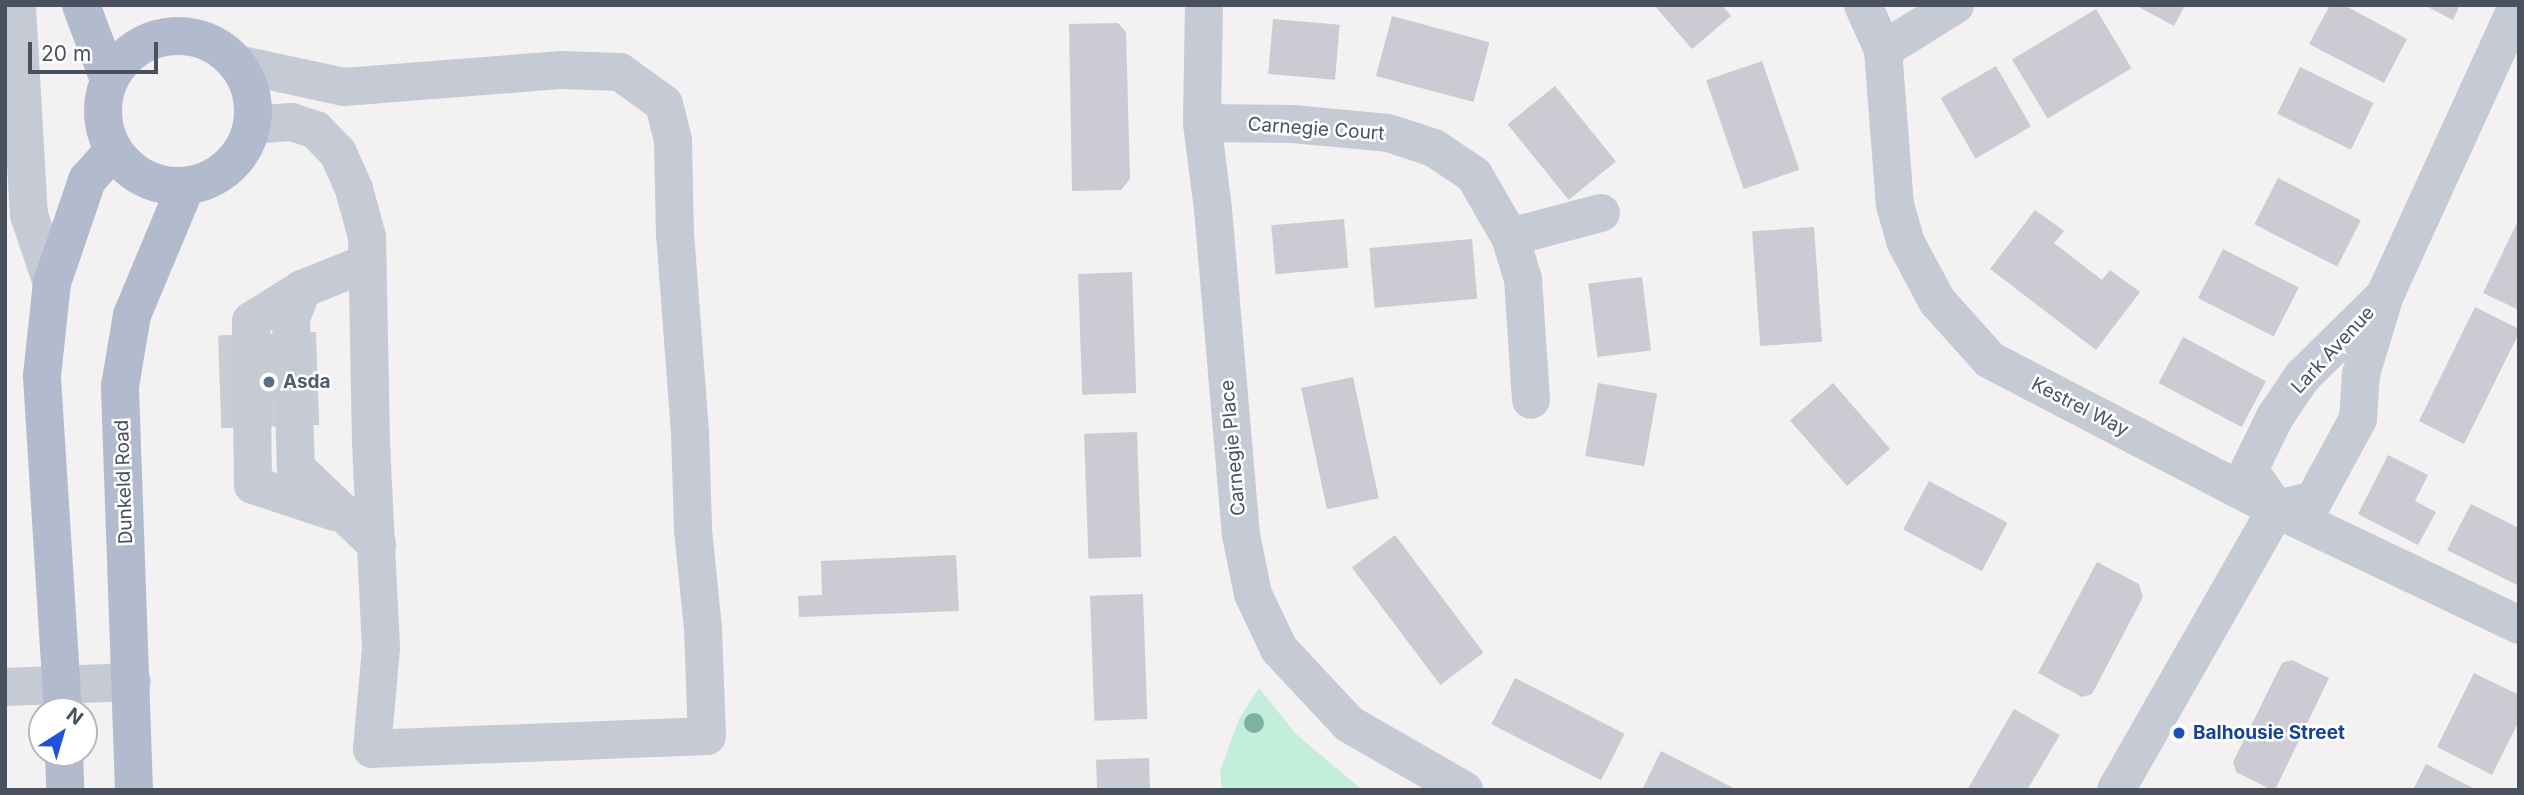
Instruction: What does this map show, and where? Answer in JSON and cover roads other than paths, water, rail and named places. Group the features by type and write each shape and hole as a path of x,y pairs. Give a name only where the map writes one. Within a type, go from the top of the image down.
{"main road":[{"path":"81,5 109,80"},
{"path":"181,5 225,54 248,83 254,104 253,125 244,148 229,167 209,180 186,186 164,186 145,179 127,167 113,151 103,103 109,80 122,60 142,45 165,37 190,37 225,54"},
{"path":"62,697 42,376 52,284 87,180 113,151"},
{"name":"Dunkeld Road","path":"134,790 120,386 132,316 186,186"},
{"path":"64,767 65,790"}],"street":[{"name":"Carnegie Place","path":"1204,5 1202,123 1213,209 1241,536 1253,594 1279,649 1349,724 1464,790"},
{"name":"Kestrel Way","path":"1863,5 1883,50 1895,205 1905,241 1937,301 1990,360 2276,509 2519,625"},
{"path":"1883,50 1955,5"},
{"name":"Lark Avenue","path":"2385,295 2302,377 2275,416 2249,470 2276,509 2314,500 2358,419 2361,374 2385,295 2518,5"},
{"path":"17,8 29,215 52,284"},
{"path":"225,54 344,87 561,71 620,72 664,104 673,141 675,233 690,432 693,530 703,628 707,736 372,749 381,648 371,443 367,250 354,189 338,153 316,130 292,122 253,125"},
{"name":"Carnegie Court","path":"1202,123 1293,124 1388,133 1434,148 1474,175 1510,237 1523,279 1531,400"},
{"path":"1510,237 1601,213"},
{"path":"367,250 302,289 291,319 296,468 377,544"},
{"path":"2116,790 2276,509"},
{"path":"66,697 132,682"},
{"path":"5,687 57,697"}],"place":[{"name":"Asda","path":"269,382"},
{"name":"Balhousie Street","path":"2179,733"}]}
